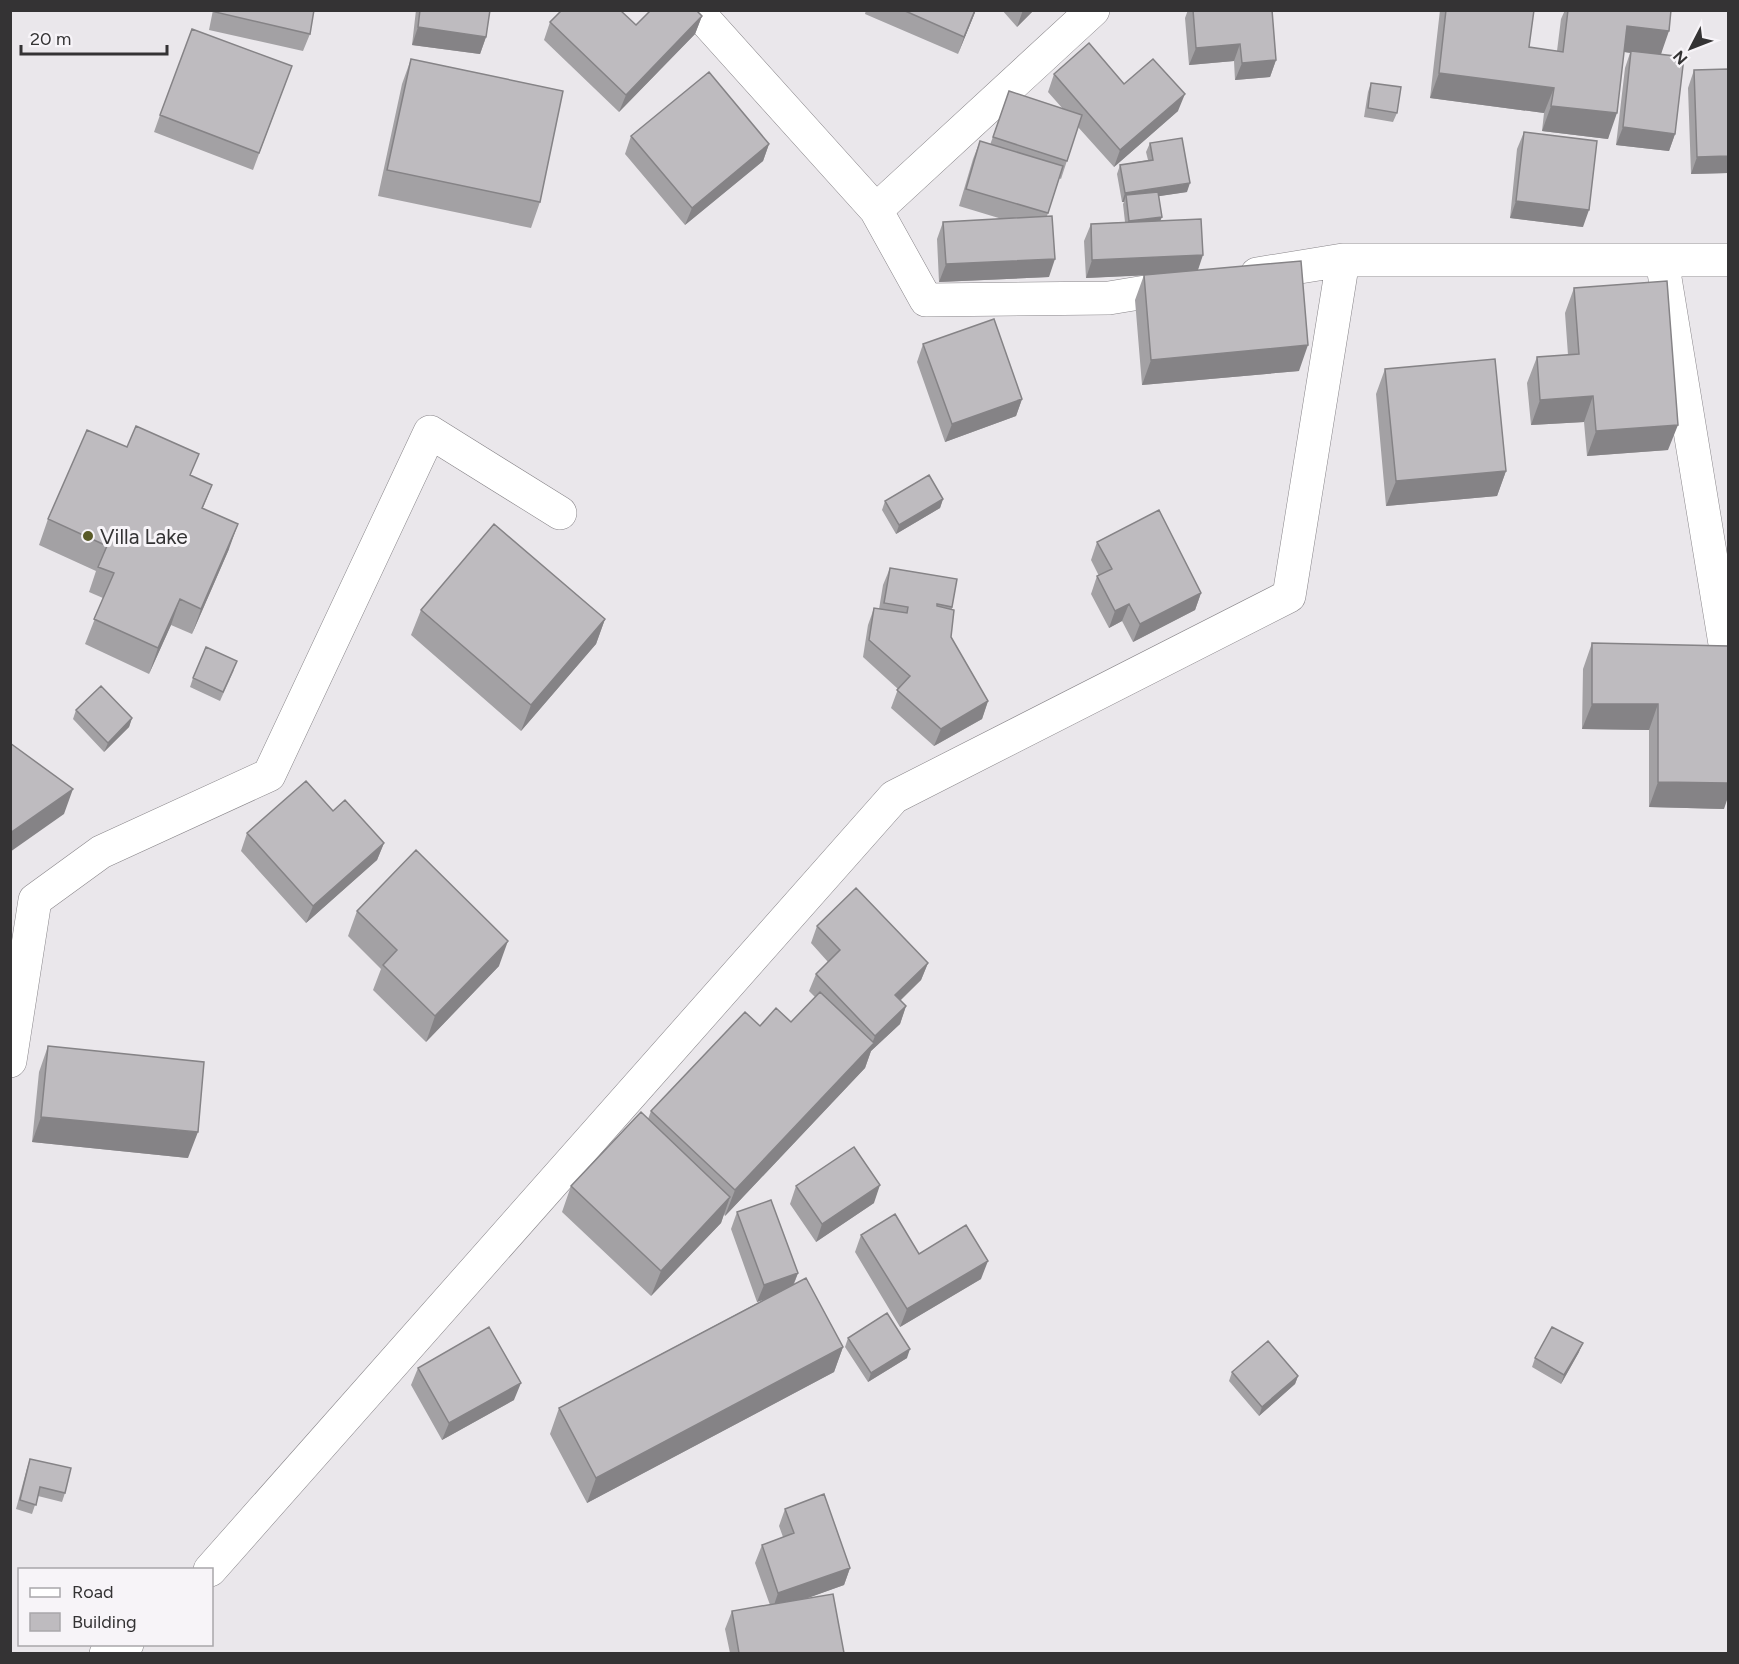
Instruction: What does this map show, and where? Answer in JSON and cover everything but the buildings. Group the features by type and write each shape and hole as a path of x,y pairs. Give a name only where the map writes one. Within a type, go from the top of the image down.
{"street":[{"path":"696,10 876,210 926,300 1110,298 1343,260 1728,260"},
{"path":"876,210 1093,10"},
{"path":"211,1568 894,797 1289,596 1343,260"},
{"path":"1662,260 1724,617 1728,663"},
{"path":"10,1061 35,900 101,852 269,775 430,432 560,513"},
{"path":"106,1653 122,1646"}],"place":[{"name":"Villa Lake","path":"88,536"}]}
